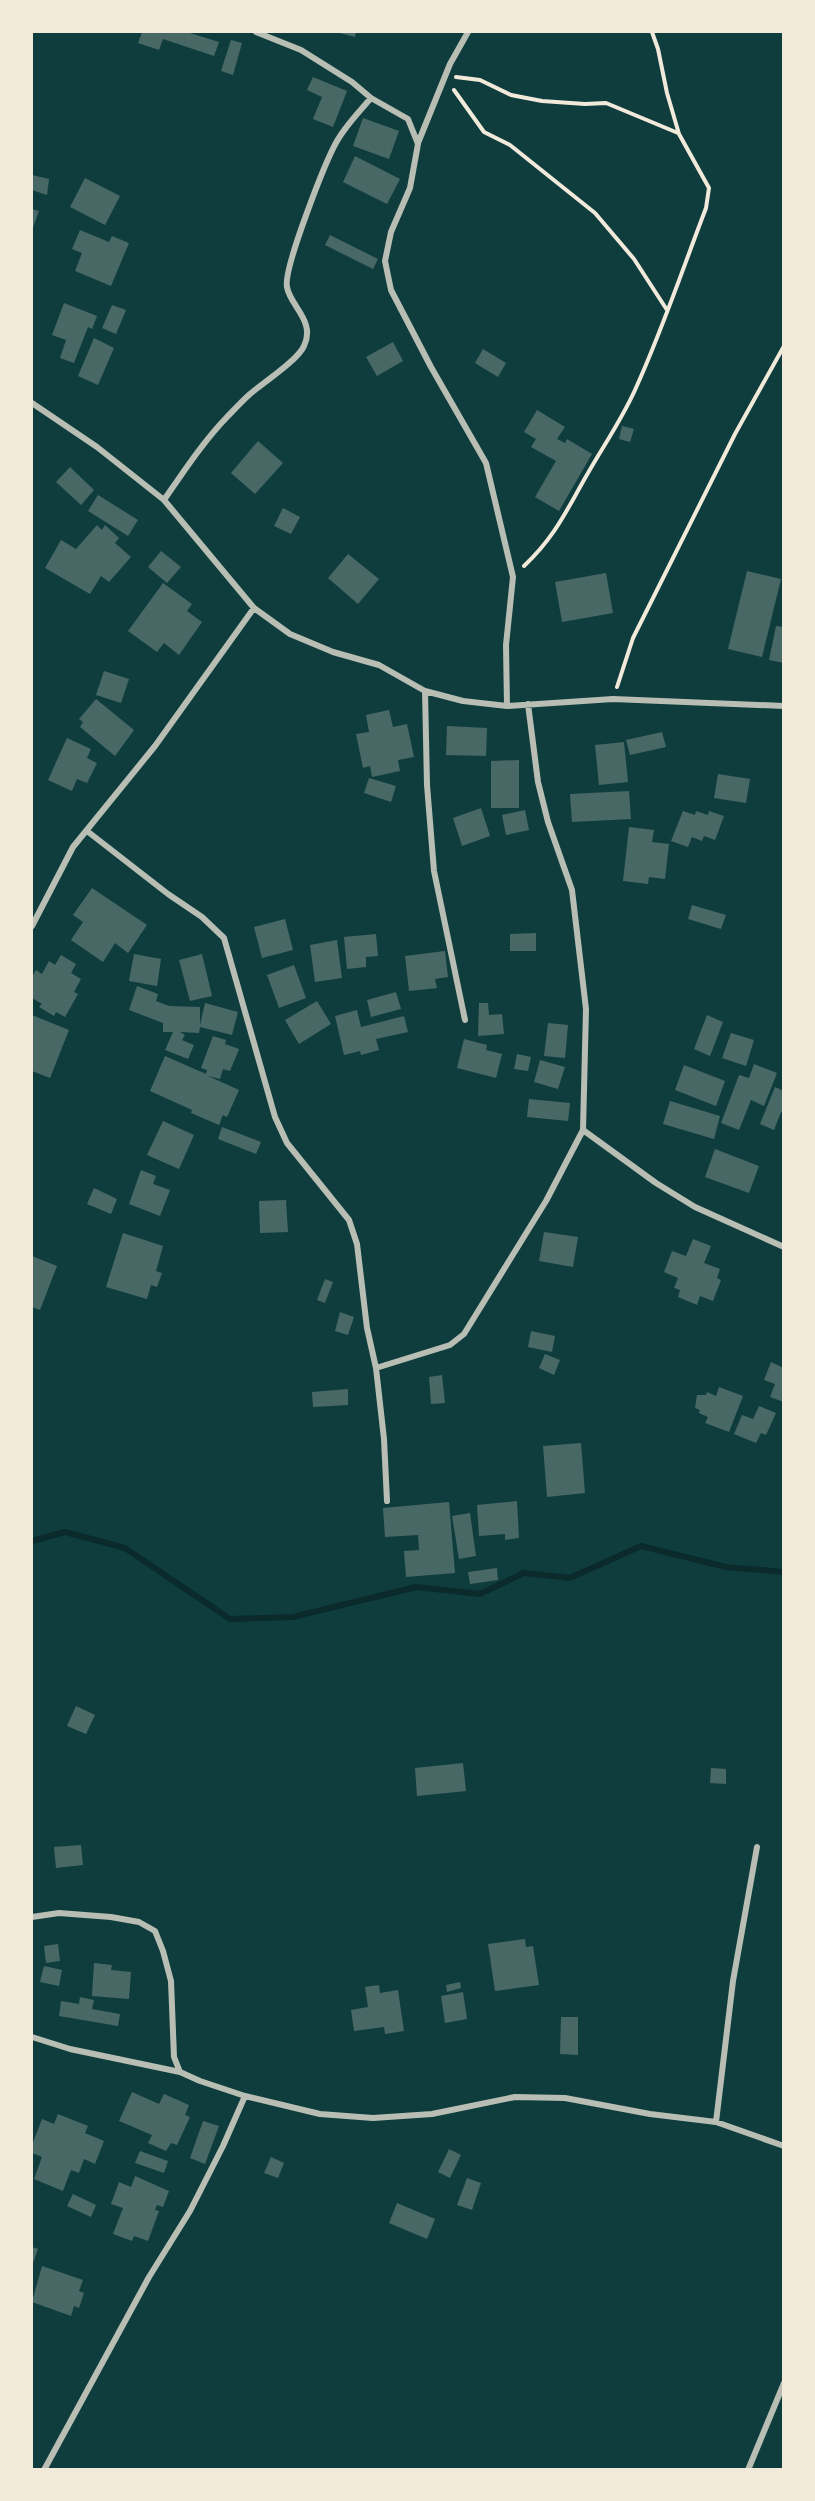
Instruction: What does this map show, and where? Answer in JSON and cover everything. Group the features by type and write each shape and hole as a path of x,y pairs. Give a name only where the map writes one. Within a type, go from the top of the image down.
{"street":[{"path":"256,32 302,50 352,82 371,98 408,119 418,144"},
{"path":"468,32 450,64 418,144 410,188 391,232 385,261 391,290 486,463 513,577 506,645 507,706"},
{"path":"164,500 200,448 225,419 250,394 298,354 304,345 307,334 305,321 286,287 288,273 301,231 336,142 348,124 371,98"},
{"path":"32,403 98,447 164,500 254,608 290,634 333,652 379,665 425,691 463,701 507,706 613,699 783,706"},
{"path":"32,926 73,847 155,746 254,608"},
{"path":"425,691 427,785 434,870 465,1020"},
{"path":"376,1368 450,1345 464,1334 546,1201 583,1130 586,1009 572,890 548,822 538,782 528,704"},
{"path":"87,831 168,894 202,917 224,938 274,1117 287,1143 349,1220 357,1244 367,1328 376,1368 384,1439 387,1501"},
{"path":"583,1130 656,1183 695,1207 783,1248"},
{"path":"716,2121 733,1982 758,1847"},
{"path":"32,1917 59,1913 111,1917 139,1922 154,1931 163,1951 171,1981 173,2050 180,2072"},
{"path":"32,2037 70,2049 180,2072 245,2096 320,2114 373,2118 432,2114 515,2097 565,2098 650,2114 716,2121 783,2146"},
{"path":"44,2469 149,2277 190,2211 245,2096"},
{"path":"748,2469 783,2383"}],"path":[{"path":"513,577 542,549 561,524 613,434 635,390 668,310 706,207 709,188 679,134 652,32"},
{"path":"450,64 455,92 484,132 510,145 595,213 634,259 668,310"},
{"path":"453,76 480,80 511,95 542,101 606,103 679,134"},
{"path":"613,699 633,638 735,434 783,346"}],"building":[{"path":"142,32 187,32 219,42 214,56 163,39 159,50 138,43"},
{"path":"336,32 356,32 355,37"},
{"path":"231,40 242,43 233,75 221,71"},
{"path":"313,77 347,91 333,127 313,119 322,97 307,90"},
{"path":"363,118 399,131 389,159 353,146"},
{"path":"355,156 400,179 387,204 343,182"},
{"path":"32,175 49,179 47,195 32,190"},
{"path":"85,178 120,196 105,225 70,207"},
{"path":"32,209 39,211 32,230"},
{"path":"80,230 109,242 112,236 129,243 111,286 75,271 82,253 72,249"},
{"path":"330,235 378,259 373,269 325,245"},
{"path":"64,303 97,316 92,329 88,327 74,363 60,358 66,340 52,335"},
{"path":"112,305 126,310 116,334 102,328"},
{"path":"94,338 114,348 98,385 78,376"},
{"path":"393,342 403,361 377,376 366,357"},
{"path":"483,349 506,363 498,377 475,363"},
{"path":"537,410 565,427 557,439 565,443 567,439 592,454 559,511 535,497 556,461 531,447 536,439 524,432"},
{"path":"622,426 634,429 630,442 619,439"},
{"path":"258,441 283,463 255,494 231,473"},
{"path":"70,467 94,490 81,505 56,482"},
{"path":"98,495 138,520 128,536 88,511"},
{"path":"283,508 300,517 291,534 274,526"},
{"path":"97,525 102,530 105,525 119,538 115,543 131,557 109,582 101,576 90,594 45,568 61,540 76,549"},
{"path":"161,551 181,567 167,583 148,567"},
{"path":"348,554 379,579 358,604 328,578"},
{"path":"747,571 781,579 762,657 728,649"},
{"path":"606,573 613,613 562,622 555,582"},
{"path":"163,583 192,604 187,611 202,622 179,655 164,643 157,652 128,631"},
{"path":"776,626 784,627 784,663 769,660"},
{"path":"104,671 129,679 121,703 96,695"},
{"path":"96,699 134,730 115,756 80,727 83,722 79,719"},
{"path":"389,710 393,727 407,724 414,757 398,760 400,771 372,777 370,766 363,768 356,734 369,732 366,715"},
{"path":"447,726 487,728 486,756 446,755"},
{"path":"662,732 666,747 630,755 626,740"},
{"path":"67,738 91,749 87,758 97,763 87,783 77,779 72,791 48,780"},
{"path":"624,742 628,782 599,785 595,745"},
{"path":"519,760 519,808 491,808 491,761"},
{"path":"718,774 750,779 746,803 714,798"},
{"path":"369,778 396,786 391,802 364,793"},
{"path":"629,791 631,819 572,822 570,794"},
{"path":"481,808 490,836 462,846 453,818"},
{"path":"525,810 529,830 506,835 502,815"},
{"path":"683,811 695,815 696,811 708,815 709,811 724,816 715,840 704,836 702,841 692,837 688,847 671,841"},
{"path":"629,827 654,830 652,842 669,844 665,879 649,877 648,884 623,881"},
{"path":"92,888 147,925 128,953 115,943 103,962 71,940 83,922 73,915"},
{"path":"692,905 726,915 721,929 688,919"},
{"path":"285,919 293,950 262,958 254,927"},
{"path":"536,933 536,951 510,951 510,934"},
{"path":"376,934 378,956 366,957 366,967 347,969 344,937"},
{"path":"337,940 342,978 315,982 310,945"},
{"path":"445,951 448,977 435,979 437,988 409,991 405,956"},
{"path":"134,954 161,959 157,986 129,981"},
{"path":"202,954 212,996 190,1001 179,960"},
{"path":"61,955 76,964 71,973 81,979 74,992 78,994 65,1017 56,1012 54,1016 39,1007 42,1004 32,998 32,977 36,970 42,974 49,961 55,965"},
{"path":"294,965 306,998 279,1008 267,975"},
{"path":"137,986 158,994 156,1001 169,1006 200,1007 200,1025 205,1003 238,1012 232,1035 200,1027 199,1033 180,1032 185,1035 182,1040 194,1045 188,1059 165,1050 173,1032 163,1032 163,1023 129,1010"},
{"path":"396,992 401,1009 371,1017 367,1000"},
{"path":"317,1001 331,1024 299,1044 285,1020"},
{"path":"479,1003 488,1003 489,1015 502,1014 504,1034 478,1036"},
{"path":"357,1010 361,1027 404,1016 408,1032 376,1039 379,1050 361,1055 360,1051 344,1055 335,1016"},
{"path":"32,1015 69,1030 50,1078 32,1071"},
{"path":"707,1015 723,1022 710,1056 694,1049"},
{"path":"548,1023 568,1025 565,1058 544,1056"},
{"path":"731,1033 754,1040 746,1066 722,1058"},
{"path":"213,1036 226,1040 225,1044 239,1049 230,1071 223,1069 220,1079 208,1076 239,1090 227,1117 223,1115 219,1125 150,1091 165,1056 206,1074 207,1070 201,1068"},
{"path":"464,1039 487,1045 486,1050 502,1054 496,1078 457,1068"},
{"path":"517,1054 531,1057 528,1071 514,1069"},
{"path":"540,1060 565,1067 558,1089 534,1082"},
{"path":"754,1064 777,1073 764,1106 751,1100 739,1130 721,1123 739,1075 749,1078"},
{"path":"684,1065 725,1081 716,1106 675,1090"},
{"path":"775,1087 784,1091 784,1113 781,1112 774,1130 760,1124"},
{"path":"529,1099 570,1103 568,1121 527,1117"},
{"path":"670,1101 720,1116 714,1139 663,1124"},
{"path":"163,1121 194,1135 179,1169 147,1155"},
{"path":"222,1127 261,1142 256,1154 218,1139"},
{"path":"715,1149 759,1166 749,1193 705,1177"},
{"path":"141,1170 156,1176 153,1184 170,1190 160,1216 129,1204"},
{"path":"94,1188 117,1199 111,1214 87,1204"},
{"path":"286,1200 288,1232 260,1233 259,1201"},
{"path":"544,1232 578,1237 573,1267 539,1261"},
{"path":"123,1233 163,1246 156,1271 162,1273 157,1287 151,1285 147,1299 106,1287"},
{"path":"693,1239 711,1246 704,1263 720,1269 717,1278 721,1280 713,1301 700,1296 697,1305 678,1297 680,1290 674,1288 678,1278 664,1272 672,1251 686,1256"},
{"path":"32,1256 57,1266 40,1310 32,1307"},
{"path":"325,1279 333,1282 325,1303 317,1300"},
{"path":"340,1312 354,1317 348,1335 335,1331"},
{"path":"531,1331 555,1336 552,1352 528,1347"},
{"path":"545,1354 560,1360 554,1375 539,1368"},
{"path":"771,1362 784,1368 784,1402 770,1397 775,1384 764,1380"},
{"path":"442,1375 445,1403 431,1404 429,1377"},
{"path":"719,1387 743,1396 729,1432 705,1423 708,1417 699,1413 700,1410 695,1408 697,1395 706,1395 707,1392 716,1396"},
{"path":"348,1389 348,1405 313,1407 312,1392"},
{"path":"759,1406 776,1413 766,1435 761,1433 756,1443 734,1434 742,1415 753,1419"},
{"path":"581,1443 585,1493 547,1497 543,1446"},
{"path":"517,1501 519,1538 505,1540 505,1534 479,1536 477,1505"},
{"path":"449,1502 455,1573 406,1577 404,1551 419,1550 418,1535 385,1537 383,1508"},
{"path":"470,1513 476,1556 459,1559 452,1516"},
{"path":"497,1568 498,1580 470,1584 468,1572"},
{"path":"76,1706 95,1715 86,1734 67,1726"},
{"path":"463,1763 466,1791 417,1796 415,1768"},
{"path":"711,1768 726,1769 726,1784 710,1783"},
{"path":"81,1845 83,1865 56,1868 54,1847"},
{"path":"525,1939 526,1947 533,1946 539,1985 495,1991 488,1944"},
{"path":"58,1944 60,1961 46,1963 44,1946"},
{"path":"94,1963 112,1965 111,1970 131,1972 129,1999 92,1996"},
{"path":"44,1966 62,1970 59,1986 40,1982"},
{"path":"460,1982 461,1988 447,1992 446,1985"},
{"path":"379,1985 380,1993 398,1990 404,2031 385,2034 384,2027 354,2031 351,2010 368,2007 365,1987"},
{"path":"463,1992 467,2019 445,2023 441,1996"},
{"path":"80,1997 94,2000 92,2009 120,2014 118,2026 59,2016 61,2001 79,2004"},
{"path":"561,2017 578,2017 578,2055 560,2054"},
{"path":"132,2092 159,2104 164,2094 189,2105 185,2115 190,2117 177,2145 171,2143 166,2151 148,2143 152,2135 119,2121"},
{"path":"58,2114 88,2126 85,2133 104,2141 95,2164 84,2159 79,2173 71,2170 63,2191 34,2179 42,2157 32,2153 32,2145 42,2119 54,2124"},
{"path":"203,2121 219,2126 205,2164 190,2158"},
{"path":"449,2149 461,2155 450,2178 438,2172"},
{"path":"140,2151 168,2161 164,2173 135,2163"},
{"path":"271,2157 284,2163 278,2178 264,2173"},
{"path":"135,2176 169,2191 163,2207 157,2205 155,2210 159,2211 148,2241 134,2236 132,2241 113,2234 123,2208 111,2204 119,2182 131,2187"},
{"path":"467,2178 481,2183 472,2210 457,2205"},
{"path":"73,2194 96,2205 91,2217 67,2206"},
{"path":"397,2203 435,2219 427,2239 389,2223"},
{"path":"32,2247 38,2249 32,2266"},
{"path":"42,2266 83,2280 79,2291 84,2293 79,2308 74,2306 71,2316 32,2302"}],"waterway":[{"path":"32,1541 65,1532 125,1548 230,1619 293,1617 416,1587 480,1594 524,1573 570,1578 641,1546 726,1567 784,1572"}]}
